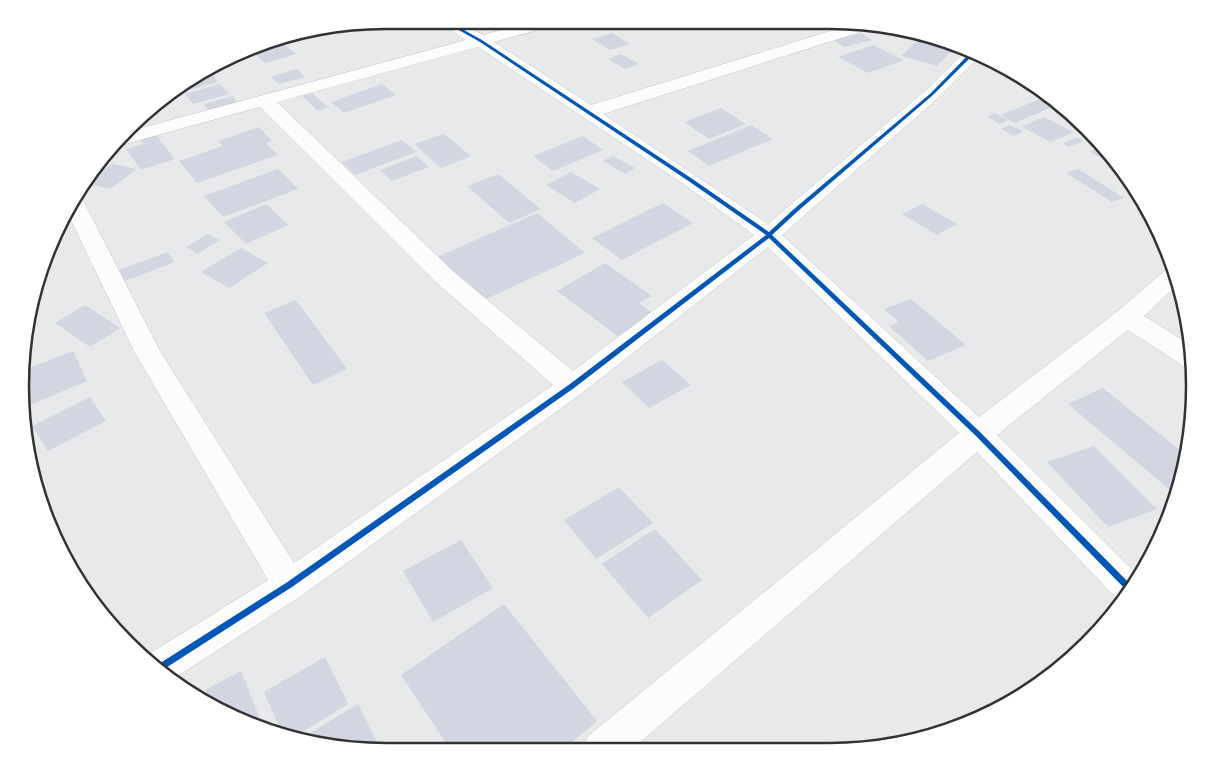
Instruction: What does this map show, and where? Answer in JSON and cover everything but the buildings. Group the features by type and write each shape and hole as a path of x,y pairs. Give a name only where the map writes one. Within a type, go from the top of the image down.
{"street":[{"path":"459,29 481,41 588,112 769,235 978,434 1126,585"},
{"path":"129,137 524,29"},
{"path":"588,112 851,30"},
{"path":"163,665 289,585 572,386 769,235 932,94 969,57"},
{"path":"264,100 446,278 572,386"},
{"path":"76,208 148,354 289,585"},
{"path":"610,743 978,434 1126,317 1169,279"},
{"path":"1126,317 1184,354"}],"cycle path":[{"path":"459,29 481,41 689,179 769,235 978,434 1126,585"},
{"path":"163,665 289,585 572,386 769,235 932,94 969,57"}]}
